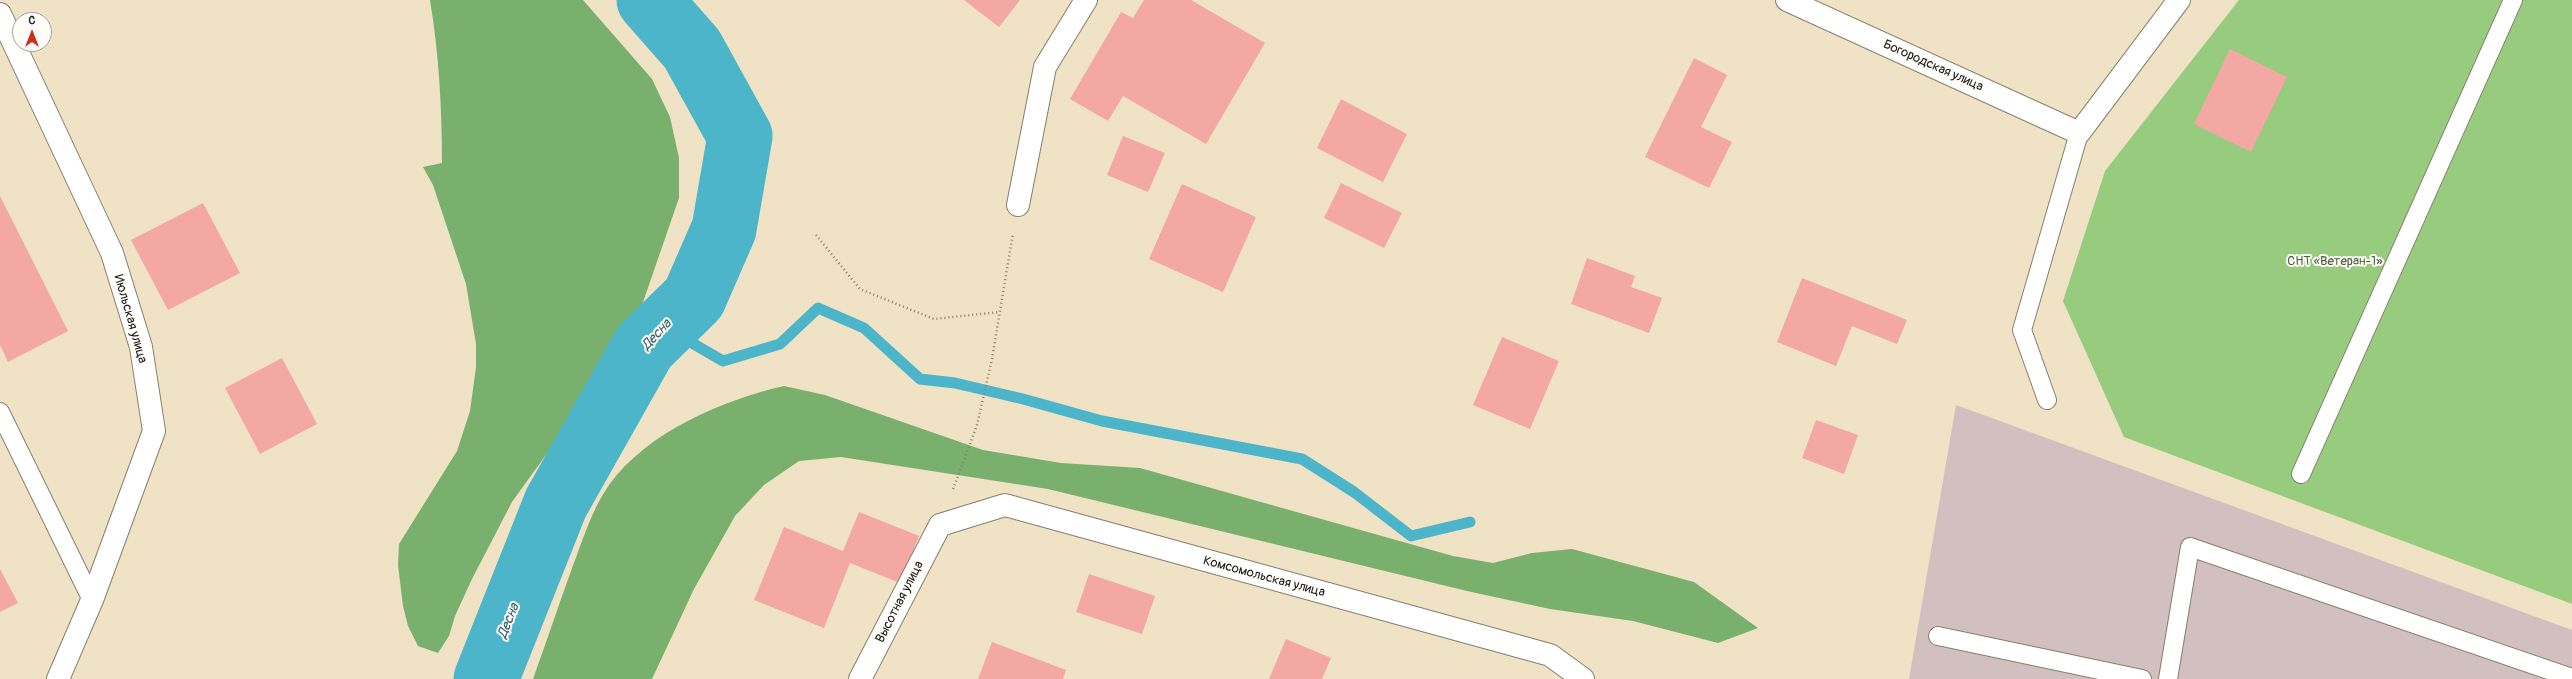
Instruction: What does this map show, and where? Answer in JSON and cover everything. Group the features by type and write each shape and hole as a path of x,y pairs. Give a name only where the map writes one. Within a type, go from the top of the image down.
{"street":[{"path":"1018,205 1045,67 1086,0"},
{"name":"Богородская улица","path":"1786,0 2079,133"},
{"path":"2079,133 2179,0"},
{"name":"Июльская улица","path":"0,14 112,253 141,347 154,430 92,600 58,679"},
{"name":"Комсомольская улица","path":"940,525 1005,506 1550,655 1583,679"},
{"name":"Высотная улица","path":"860,679 940,525"}],"lane":[{"path":"2301,474 2513,0"},
{"path":"2048,400 2022,330 2079,133"},
{"path":"0,412 92,600"},
{"path":"2168,679 2190,547 2572,678"},
{"path":"1938,636 2142,679"}],"path":[{"path":"940,525 977,425 992,359 1018,205"},
{"path":"816,235 860,289 934,319 1000,312"}],"shaded area":[{"path":"1956,405 2572,630 2572,679 1909,679"}],"green space":[{"path":"430,0 583,0 652,79 670,117 679,158 679,198 632,334 606,367 584,402 512,502 472,579 455,616 449,636 438,653 418,646 408,626 403,606 398,565 399,544 457,451 470,411 476,367 476,344 466,284 433,185 423,167 442,163 439,81 436,41"},
{"name":"СНТ «Ветеран-1»","path":"2239,0 2572,0 2572,604 2124,437 2063,301 2105,171"},
{"path":"784,386 825,395 983,450 1061,463 1140,468 1453,556 1493,563 1532,553 1572,549 1694,582 1758,628 1718,643 1633,621 1550,609 1467,591 1048,489 841,457 799,461 764,485 735,516 694,589 652,679 533,679 592,516 609,485 625,466 644,449 665,434 688,421 736,400"}],"building":[{"path":"964,0 1020,0 999,27"},
{"path":"1144,0 1191,0 1265,43 1206,144 1123,96 1108,121 1070,99 1121,12 1133,18"},
{"path":"2230,49 2287,77 2251,152 2194,124"},
{"path":"1694,58 1727,75 1701,127 1732,142 1709,188 1645,157"},
{"path":"1341,99 1407,134 1383,182 1317,148"},
{"path":"1123,136 1165,153 1148,192 1107,175"},
{"path":"1341,183 1402,213 1384,248 1324,218"},
{"path":"1182,184 1256,217 1223,292 1149,259"},
{"path":"0,196 68,331 8,362 0,345"},
{"path":"203,203 240,273 168,310 131,240"},
{"path":"1587,258 1635,276 1631,287 1662,298 1649,333 1571,304"},
{"path":"1802,278 1907,320 1897,344 1852,326 1836,366 1777,342"},
{"path":"1502,337 1559,361 1530,429 1473,405"},
{"path":"282,358 317,424 260,454 225,388"},
{"path":"1816,420 1858,435 1844,474 1802,458"},
{"path":"859,512 919,536 900,583 850,563 824,628 754,600 784,527 843,551"},
{"path":"0,569 18,603 0,612"},
{"path":"1089,574 1155,596 1142,634 1076,612"},
{"path":"1286,639 1331,658 1322,679 1269,679"},
{"path":"992,642 1066,670 1063,679 978,679"}],"waterway":[{"name":"Десна","path":"486,679 556,503 644,347 694,298 724,229 740,136 692,49 649,0"},
{"path":"667,324 680,336 723,361 780,344 818,308 864,328 920,379 955,383 1023,399 1102,421 1302,459 1354,492 1411,536 1470,522"}]}
